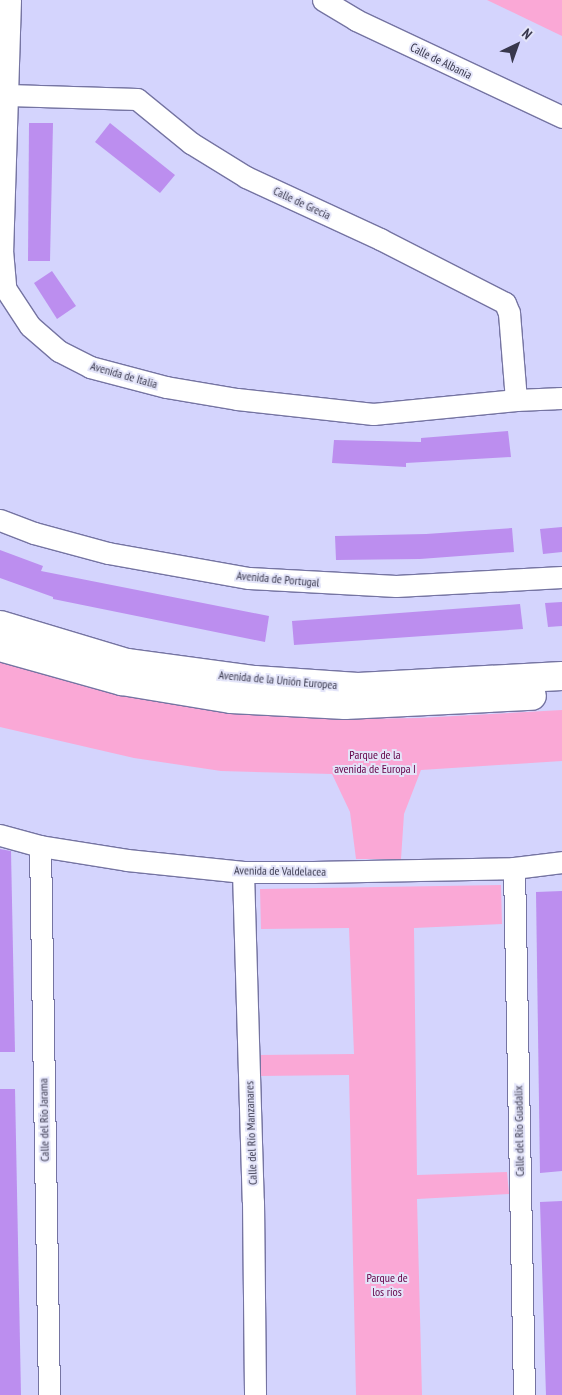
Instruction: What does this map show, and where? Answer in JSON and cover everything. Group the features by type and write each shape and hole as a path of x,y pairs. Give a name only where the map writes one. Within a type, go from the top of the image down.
{"main road":[{"name":"Avenida de la Unión Europea","path":"0,625 127,663 255,680 358,687 562,676"},
{"name":"Avenida de la Unión Europea","path":"0,647 122,681 231,699 345,705 562,694"}],"street":[{"name":"Avenida de Italia","path":"10,0 2,250 5,288 30,326 59,351 90,366 166,387 237,399 373,414 516,400 562,398"},
{"name":"Calle de Albania","path":"323,0 364,24 562,117"},
{"name":"Calle de Grecia","path":"8,96 136,99 191,143 246,177 380,239 505,303 509,313 516,400"},
{"name":"Avenida de Portugal","path":"0,520 34,533 108,554 249,578 396,586 562,577"},
{"name":"Avenida de Valdelacea","path":"0,835 40,846 126,860 243,872 514,868 562,862"},
{"name":"Calle del Río Jarama","path":"40,846 49,1395"},
{"name":"Calle del Río Guadalix","path":"514,868 524,1395"},
{"name":"Calle del Río Manzanares","path":"243,872 253,1201 255,1395"}],"green space":[{"path":"487,0 562,0 562,36"},
{"name":"Parque de la avenida de Europa I","path":"0,661 90,688 181,705 244,714 349,719 419,718 562,710 562,761 421,770 404,814 401,859 356,859 350,812 332,774 221,771 134,758 0,727"},
{"name":"Parque de los rios","path":"501,885 502,924 414,928 417,1175 507,1172 509,1194 417,1199 422,1395 356,1395 349,1075 260,1076 259,1055 354,1054 349,928 261,929 260,889"}],"building":[{"path":"29,123 53,123 50,261 28,261"},
{"path":"110,123 175,175 160,193 95,142"},
{"path":"52,271 76,306 57,319 34,283"},
{"path":"508,431 511,457 406,463 406,467 332,463 334,440 421,442 421,438"},
{"path":"562,527 562,552 543,554 540,529"},
{"path":"512,528 514,552 420,559 336,560 335,536 426,534"},
{"path":"0,550 43,566 41,571 269,616 265,642 53,599 53,597 0,578"},
{"path":"562,602 562,626 548,627 545,603"},
{"path":"520,604 523,629 294,645 292,621"},
{"path":"0,849 11,851 15,1052 0,1052"},
{"path":"562,891 562,1171 540,1173 536,892"},
{"path":"0,1089 15,1089 21,1395 0,1395"},
{"path":"562,1201 562,1395 546,1395 540,1202"}]}
